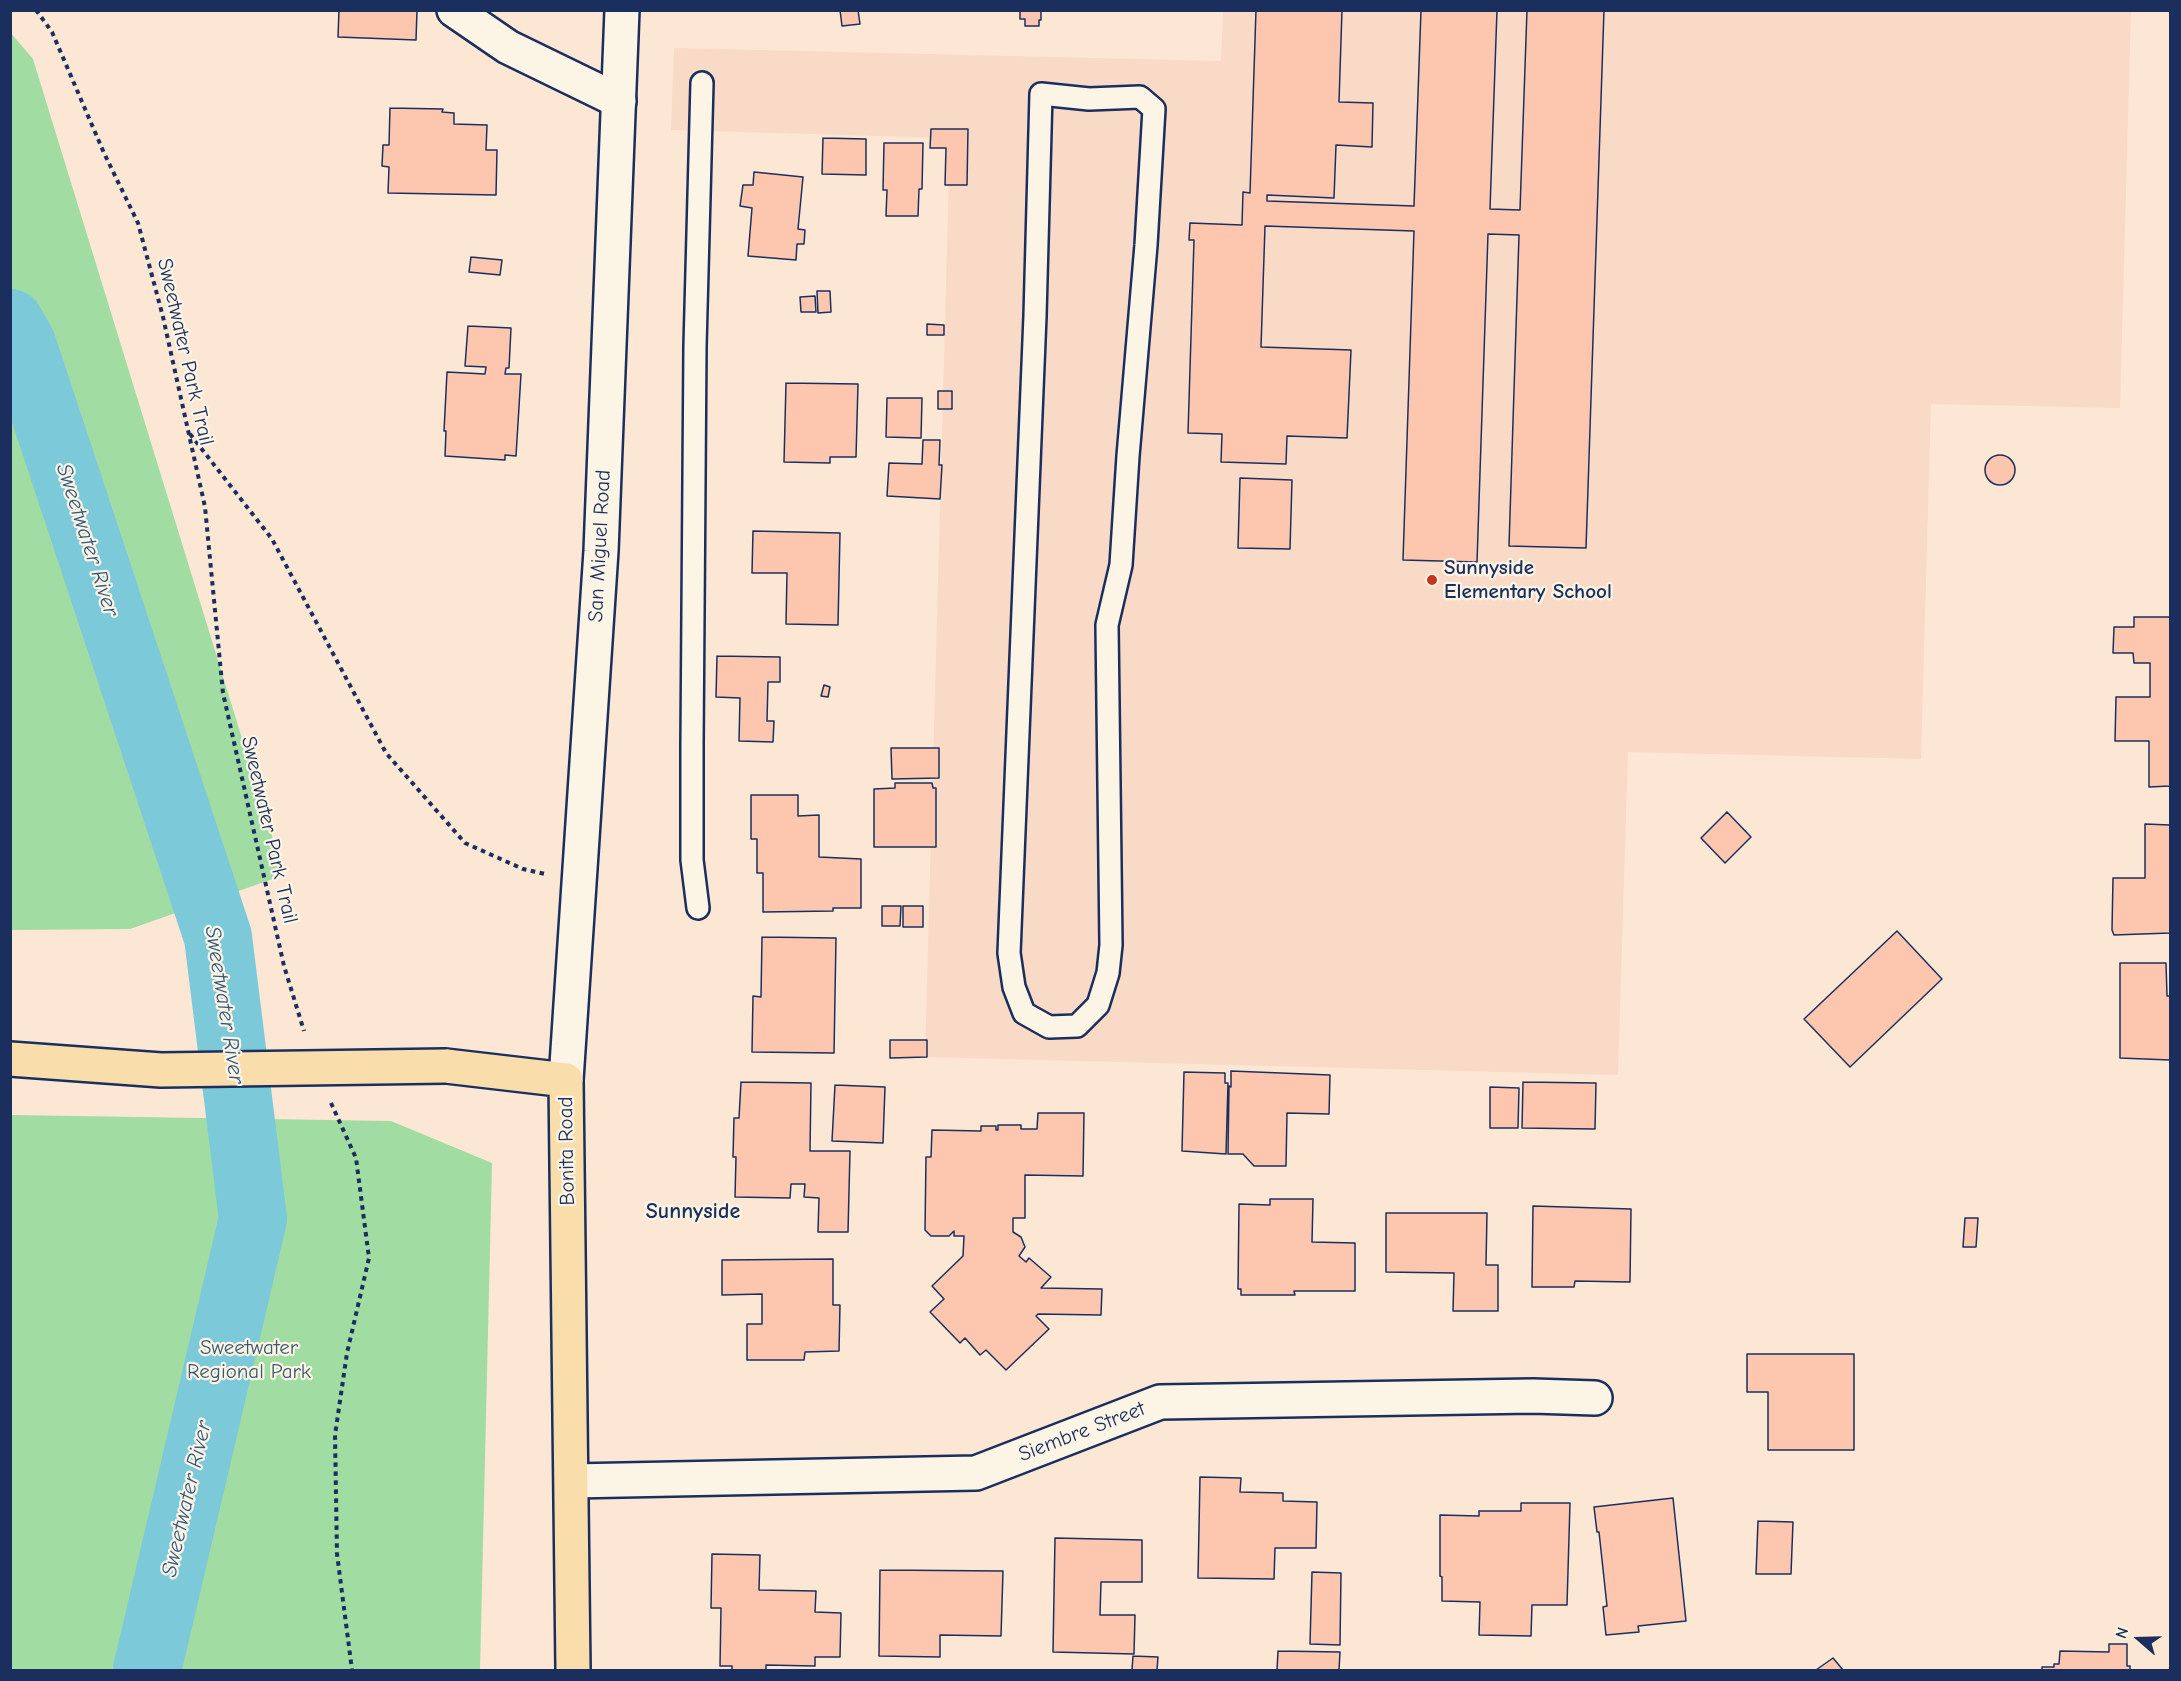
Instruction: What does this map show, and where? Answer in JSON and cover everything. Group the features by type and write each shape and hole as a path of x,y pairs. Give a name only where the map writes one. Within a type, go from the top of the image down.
{"main road":[{"name":"Bonita Road","path":"10,1059 161,1070 446,1066 566,1080 573,1671"}],"street":[{"path":"454,10 508,47 619,101"},
{"name":"San Miguel Road","path":"566,1080 601,552 622,10"},
{"name":"Siembre Street","path":"572,1481 976,1473 1160,1402 1533,1396 1595,1398"}],"lane":[{"path":"698,908 692,860 692,732 696,346 702,83"},
{"path":"1041,94 1089,99 1140,97 1154,109 1146,245 1121,565 1107,625 1111,945 1108,973 1098,1005 1077,1026 1049,1027 1024,1013 1014,987 1009,953 1035,316 1041,94"}],"path":[{"name":"Sweetwater Park Trail","path":"36,10 52,32 104,153 138,223 163,316 205,507 223,693 284,966 305,1033"},
{"path":"188,432 272,538 386,753 465,843 523,869 579,880"},
{"path":"328,1095 356,1158 369,1258 347,1353 335,1435 337,1554 352,1671"}],"shaded area":[{"name":"Sunnyside Elementary School","path":"1223,11 2131,11 2120,408 1931,404 1921,759 1628,752 1618,1075 925,1057 950,138 671,130 674,48 1221,61"}],"green space":[{"path":"10,32 33,59 284,875 130,929 11,930"},
{"name":"Sweetwater Regional Park","path":"11,1115 391,1121 492,1163 480,1670 11,1670"}],"water":[{"path":"10,382 53,473 184,868 165,874 29,454 11,413"}],"building":[{"path":"339,10 417,10 416,40 338,37"},
{"path":"840,10 858,10 860,24 842,26"},
{"path":"994,10 1041,10 1041,20 1039,20 1039,26 1025,26 1025,19 1020,19 1020,11"},
{"path":"1256,10 1342,10 1339,102 1373,103 1372,147 1336,145 1334,198 1267,195 1267,201 1414,206 1421,10 1497,10 1490,209 1520,210 1527,10 1604,10 1586,548 1509,546 1519,235 1488,234 1477,562 1403,560 1414,231 1265,226 1261,347 1351,350 1347,438 1287,436 1286,464 1221,462 1222,434 1188,433 1194,240 1189,240 1190,223 1242,225 1243,192 1250,193"},
{"path":"390,108 443,109 442,112 454,113 454,124 487,125 486,150 497,150 496,195 388,193 389,167 382,166 383,145 389,145"},
{"path":"931,129 968,129 967,185 945,185 946,148 930,148"},
{"path":"823,138 866,139 866,175 822,174"},
{"path":"884,143 923,143 922,189 919,189 918,216 886,216 887,190 883,190"},
{"path":"754,172 803,177 798,229 805,230 804,244 797,244 796,260 748,256 752,208 740,206 743,185 753,185"},
{"path":"471,257 502,260 500,275 469,272"},
{"path":"817,291 830,291 831,312 818,313"},
{"path":"815,296 816,312 801,312 800,297"},
{"path":"927,324 944,325 944,335 927,335"},
{"path":"468,326 511,328 509,368 506,368 505,374 521,374 516,456 505,455 505,460 445,456 447,372 485,374 486,367 465,366"},
{"path":"786,383 858,384 856,457 830,457 830,463 784,462"},
{"path":"938,391 952,391 952,409 938,409"},
{"path":"887,398 922,398 921,438 886,437"},
{"path":"923,440 940,440 939,465 942,465 940,499 887,496 889,463 922,464"},
{"path":"2000,455 2010,460 2015,470 2010,480 2000,485 1990,480 1985,470 1990,460"},
{"path":"1240,478 1292,480 1290,549 1238,548"},
{"path":"753,531 840,533 838,625 786,624 787,573 752,573"},
{"path":"2134,617 2170,617 2170,786 2149,787 2149,741 2115,741 2116,697 2150,697 2150,663 2134,663 2133,653 2113,653 2114,627 2134,627"},
{"path":"717,656 780,657 780,682 768,682 767,721 774,721 773,742 739,741 740,698 716,697"},
{"path":"824,685 830,687 828,697 821,696"},
{"path":"891,748 939,748 939,778 892,779"},
{"path":"895,783 932,783 933,788 936,788 936,847 874,847 874,789 895,788"},
{"path":"751,795 798,795 798,816 819,815 819,857 861,859 861,908 833,908 833,911 763,912 763,873 757,873 757,839 751,839"},
{"path":"1727,812 1751,837 1725,863 1701,838"},
{"path":"2145,824 2170,825 2170,933 2114,935 2112,930 2113,878 2145,878"},
{"path":"882,906 901,906 900,926 882,926"},
{"path":"903,906 923,906 923,927 903,927"},
{"path":"1897,931 1942,979 1850,1067 1804,1019"},
{"path":"762,937 836,938 834,1053 752,1052 753,996 761,997"},
{"path":"2120,963 2166,963 2167,996 2170,996 2170,1060 2120,1058"},
{"path":"890,1040 927,1040 927,1057 890,1058"},
{"path":"1231,1071 1330,1075 1329,1114 1287,1113 1286,1166 1254,1166 1243,1154 1228,1154"},
{"path":"1184,1072 1225,1073 1225,1083 1228,1083 1226,1154 1182,1151"},
{"path":"741,1082 811,1083 810,1151 850,1151 848,1232 818,1232 819,1198 804,1197 805,1184 791,1184 790,1198 735,1197 734,1118 739,1118"},
{"path":"1523,1082 1596,1083 1595,1129 1522,1128"},
{"path":"835,1085 885,1087 883,1143 832,1141"},
{"path":"1490,1087 1519,1088 1518,1128 1490,1128"},
{"path":"1038,1113 1084,1113 1083,1176 1025,1175 1025,1218 1013,1218 1013,1232 1021,1237 1025,1247 1019,1256 1026,1262 1029,1258 1051,1277 1041,1288 1102,1289 1101,1315 1038,1314 1036,1316 1049,1329 1006,1370 986,1350 980,1355 965,1338 960,1343 930,1312 944,1299 932,1286 963,1256 964,1236 954,1236 954,1231 949,1236 931,1236 925,1230 926,1157 931,1157 932,1130 981,1131 981,1126 996,1126 998,1130 998,1125 1021,1125 1021,1129 1037,1129"},
{"path":"1270,1199 1313,1199 1312,1242 1355,1243 1355,1291 1294,1291 1295,1295 1241,1295 1241,1289 1238,1289 1239,1204 1270,1205"},
{"path":"1533,1206 1631,1209 1630,1282 1575,1281 1574,1287 1532,1287"},
{"path":"1386,1213 1487,1213 1486,1265 1498,1265 1498,1311 1453,1311 1454,1273 1386,1272"},
{"path":"1965,1218 1978,1218 1976,1247 1963,1247"},
{"path":"833,1259 833,1305 840,1305 839,1351 805,1352 804,1360 747,1360 747,1324 762,1324 762,1294 722,1295 722,1260"},
{"path":"1747,1354 1854,1354 1854,1450 1768,1450 1768,1392 1747,1392"},
{"path":"1200,1477 1241,1478 1240,1492 1283,1493 1283,1501 1317,1502 1316,1548 1275,1548 1274,1579 1198,1578"},
{"path":"1673,1498 1686,1621 1638,1626 1639,1632 1606,1635 1603,1607 1607,1606 1594,1507"},
{"path":"1521,1503 1570,1503 1567,1605 1532,1605 1531,1636 1479,1635 1480,1602 1442,1601 1440,1515 1479,1516 1479,1511 1521,1511"},
{"path":"1758,1521 1793,1522 1791,1574 1756,1574"},
{"path":"1055,1538 1142,1540 1142,1582 1101,1582 1100,1615 1135,1615 1134,1654 1053,1652"},
{"path":"712,1554 760,1555 759,1590 816,1591 815,1612 841,1613 840,1657 815,1657 815,1666 766,1665 766,1670 732,1670 732,1666 720,1666 721,1608 711,1608"},
{"path":"880,1570 1003,1571 1001,1636 940,1635 940,1657 879,1656"},
{"path":"1312,1572 1341,1573 1340,1645 1310,1644"},
{"path":"2109,1644 2127,1644 2127,1666 2130,1666 2130,1670 2042,1670 2042,1667 2054,1667 2054,1664 2059,1664 2060,1651 2109,1652"},
{"path":"1278,1651 1340,1652 1339,1670 1277,1670"},
{"path":"1133,1656 1158,1657 1157,1670 1132,1670"},
{"path":"1833,1658 1843,1670 1816,1670"}],"waterway":[{"name":"Sweetwater River","path":"10,323 22,344 218,937 253,1219 147,1670"}],"place":[{"name":"Sunnyside Elementary School","path":"1432,580"}],"district":[{"name":"Sunnyside","path":"693,1212"}]}
